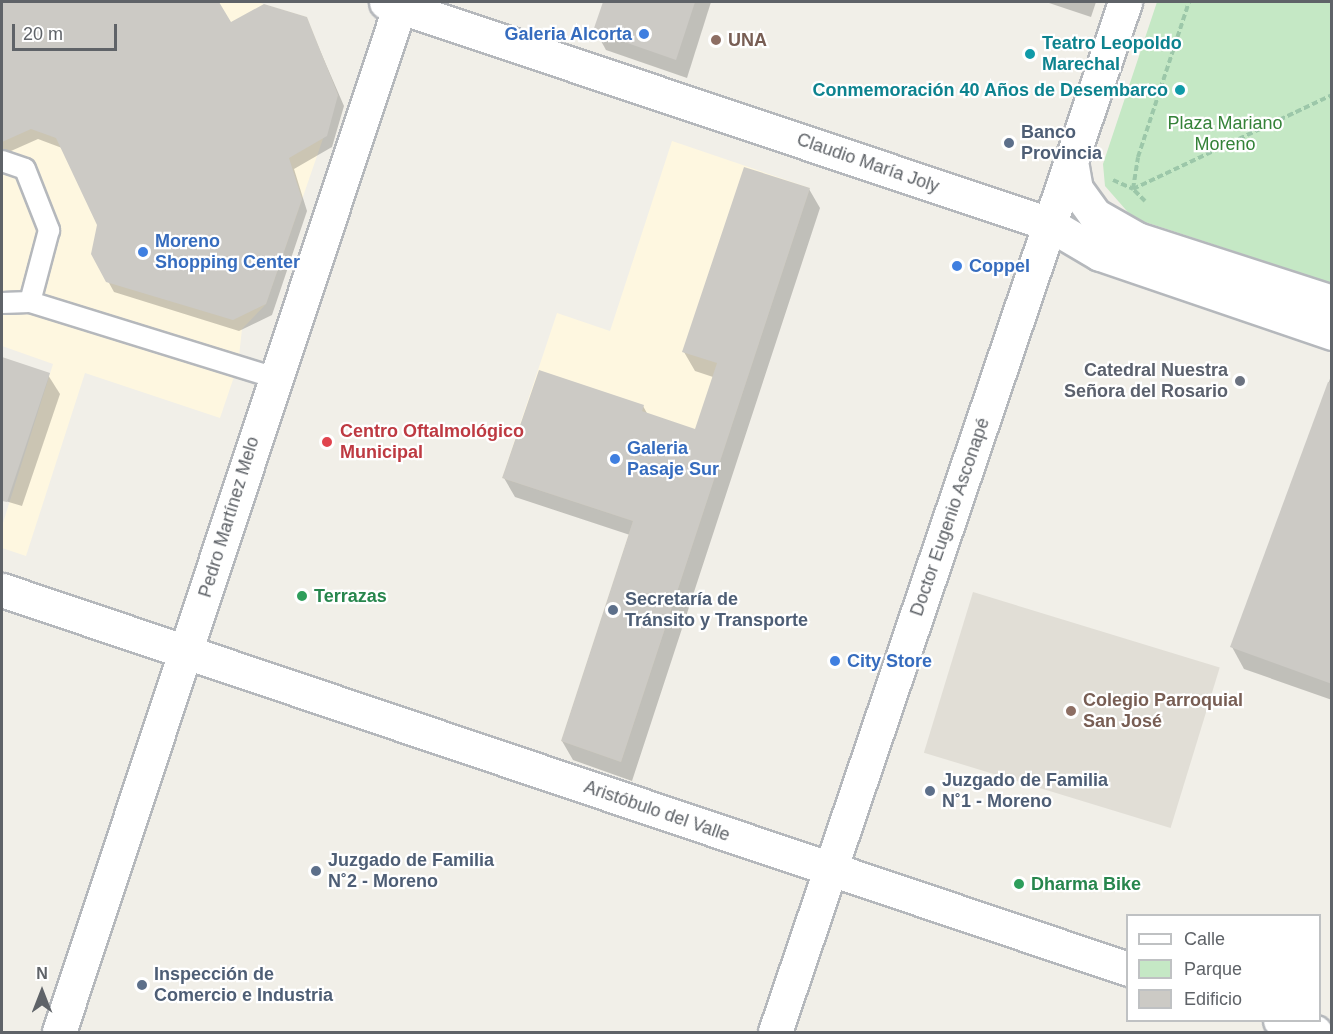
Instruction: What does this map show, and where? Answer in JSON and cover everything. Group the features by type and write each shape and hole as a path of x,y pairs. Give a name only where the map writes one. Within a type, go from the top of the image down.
{"street":[{"name":"Doctor Eugenio Asconapé","path":"775,1032 1125,2"},
{"name":"Claudio María Joly","path":"395,3 1049,224 1100,254 1332,333"},
{"name":"Pedro Martínez Melo","path":"59,1032 188,652 272,377 395,3"},
{"path":"1071,161 1076,189 1095,215 1137,239 1332,302"},
{"name":"Aristóbulo del Valle","path":"2,590 1126,968"},
{"path":"1286,1022 1316,1032"}],"lane":[{"path":"2,161 25,170 49,230 30,302"},
{"path":"2,303 30,302 272,377"}],"path":[{"path":"1133,189 1138,157 1189,2"},
{"path":"1133,189 1332,95"},
{"path":"1071,161 1133,189 1151,209"}],"shaded area":[{"name":"Moreno Shopping Center","path":"2,2 257,2 307,17 338,95 266,304 242,329 238,365 220,418 85,373 26,556 2,548 2,526 53,364 2,346"},
{"name":"Galeria Pasaje Sur","path":"672,141 810,188 621,762 561,741 633,521 502,478 557,313 610,331"},
{"name":"Colegio Parroquial San José","path":"973,592 1220,667 1171,828 924,753"}],"green space":[{"name":"Plaza Mariano Moreno","path":"1157,2 1331,2 1331,283 1133,218 1105,186 1103,164"}],"building":[{"name":"Moreno Shopping Center","path":"2,2 219,2 231,22 264,4 307,17 338,95 327,136 289,158 302,199 266,304 233,320 106,282 91,254 97,225 56,138 31,129 2,142"},
{"name":"Galeria Alcorta","path":"603,2 695,2 676,60 593,31"},
{"name":"Galeria Pasaje Sur","path":"744,167 810,188 621,762 561,741 633,521 502,478 539,370 644,405 642,411 695,429 717,363 682,352"},
{"path":"2,357 50,373 7,502 2,501"},
{"path":"1328,382 1332,383 1332,684 1230,647"}],"place":[{"name":"Galeria Alcorta","path":"644,34"},
{"name":"UNA","path":"716,40"},
{"name":"Teatro Leopoldo Marechal","path":"1030,54"},
{"name":"Conmemoración 40 Años de Desembarco","path":"1180,90"},
{"name":"Banco Provincia","path":"1009,143"},
{"name":"Moreno Shopping Center","path":"143,252"},
{"name":"Coppel","path":"957,266"},
{"name":"Catedral Nuestra Señora del Rosario","path":"1240,381"},
{"name":"Centro Oftalmológico Municipal","path":"327,442"},
{"name":"Galeria Pasaje Sur","path":"615,459"},
{"name":"Terrazas","path":"302,596"},
{"name":"Secretaría de Tránsito y Transporte","path":"613,610"},
{"name":"City Store","path":"835,661"},
{"name":"Colegio Parroquial San José","path":"1071,711"},
{"name":"Juzgado de Familia N˚1 - Moreno","path":"930,791"},
{"name":"Juzgado de Familia N˚2 - Moreno","path":"316,871"},
{"name":"Dharma Bike","path":"1019,884"},
{"name":"Inspección de Comercio e Industria","path":"142,985"}]}
